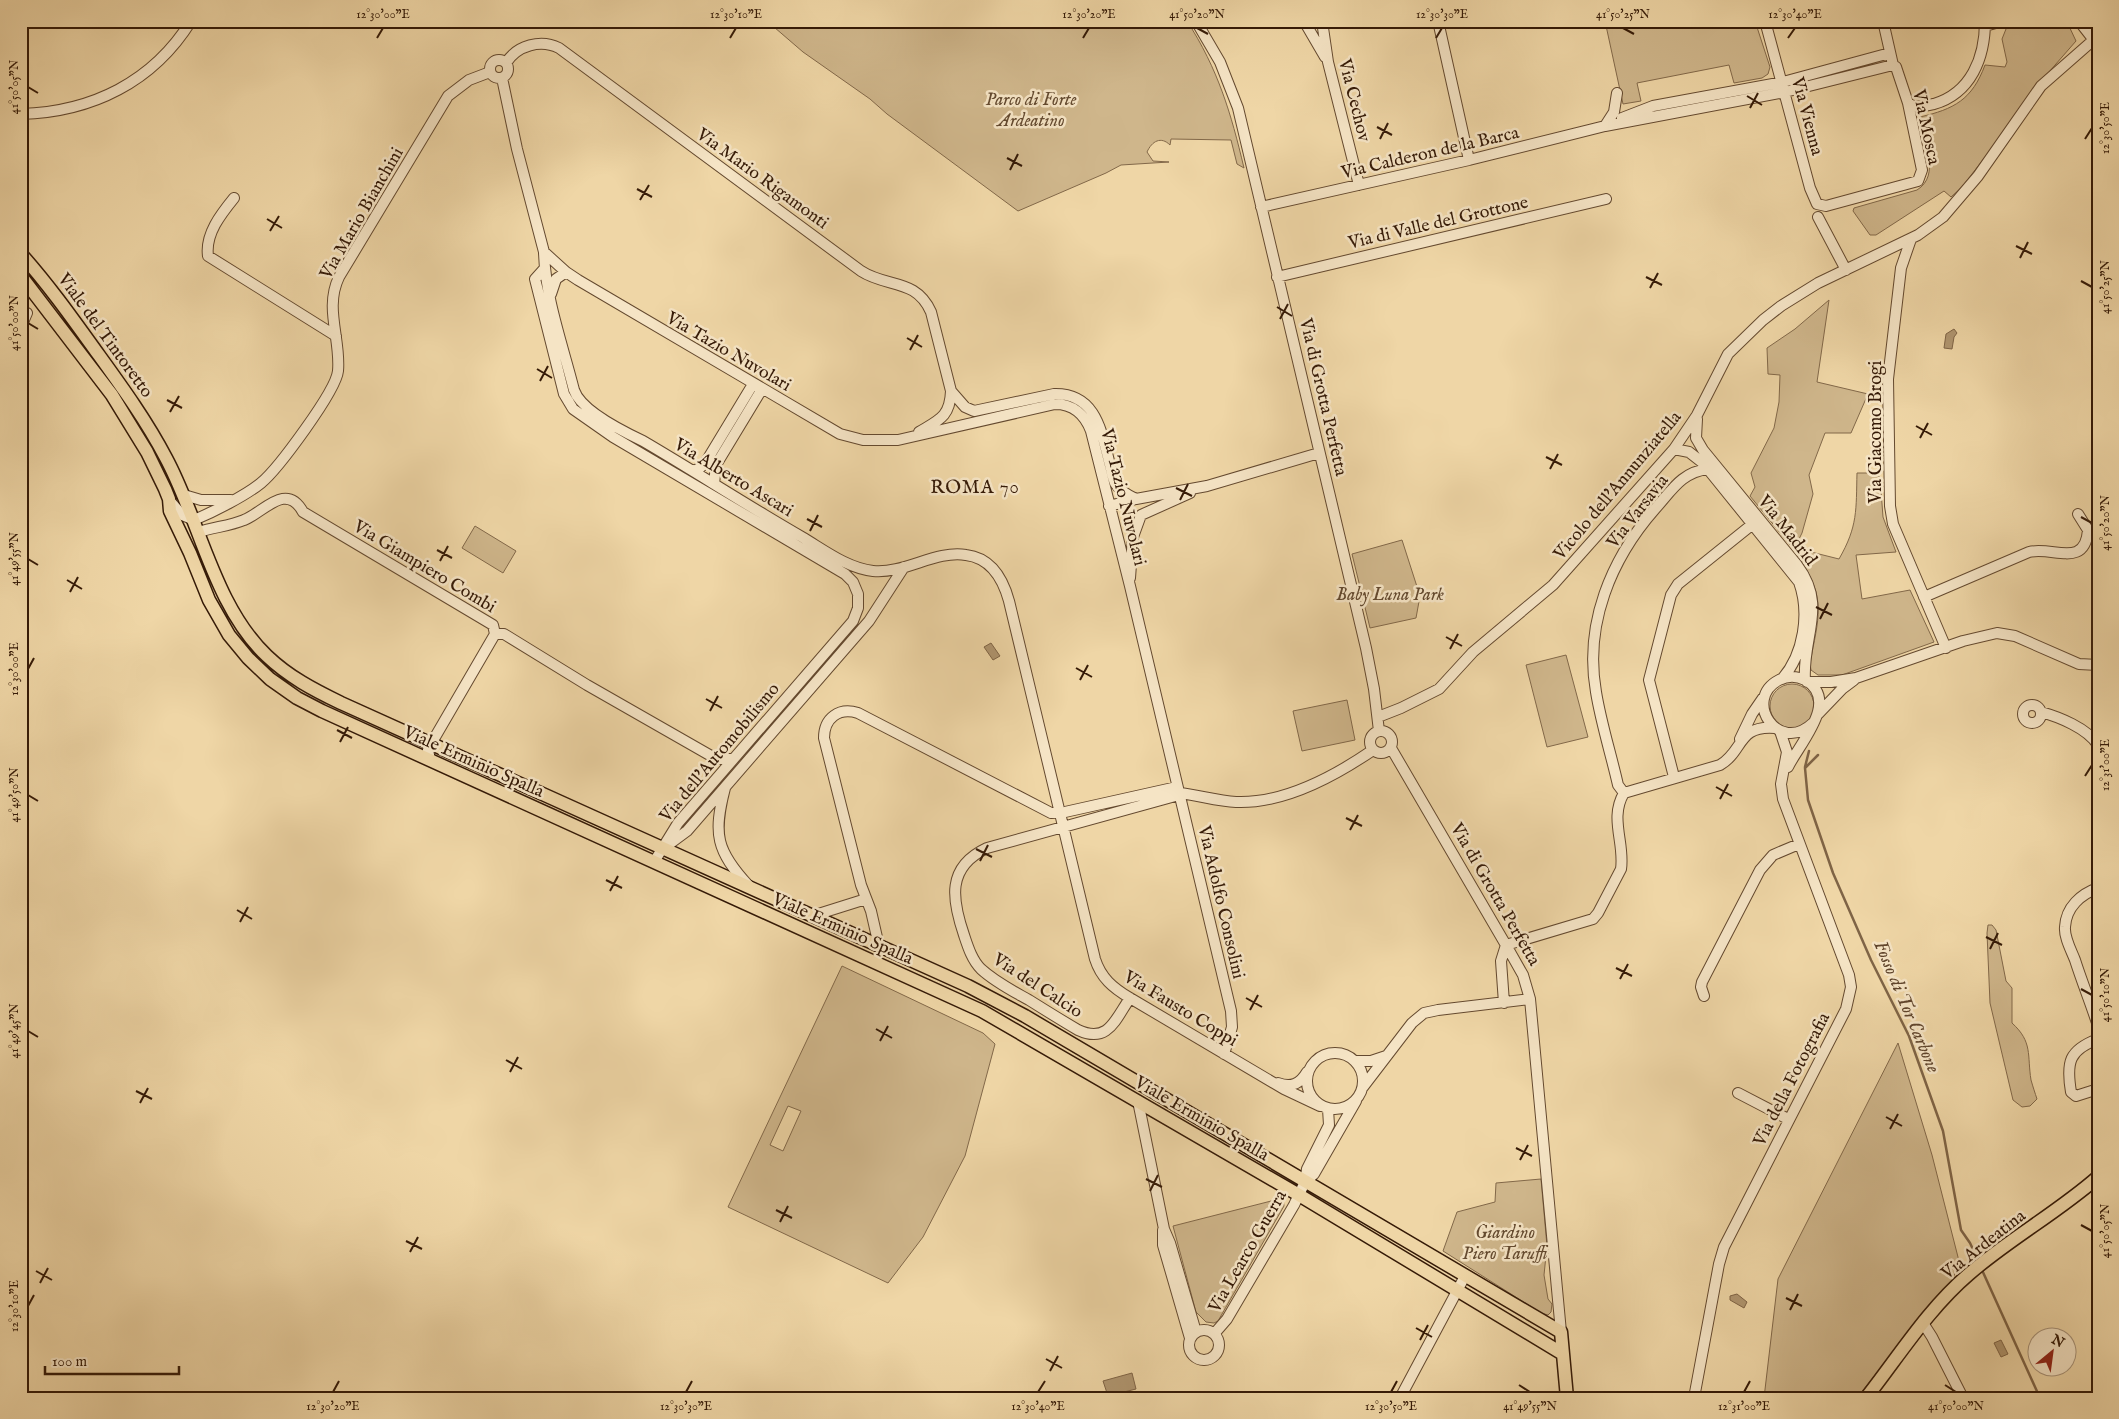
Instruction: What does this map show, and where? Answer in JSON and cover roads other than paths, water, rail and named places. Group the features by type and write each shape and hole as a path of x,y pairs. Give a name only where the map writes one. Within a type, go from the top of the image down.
{"main road":[{"name":"Viale del Tintoretto","path":"21,254 50,288 142,414 168,460 184,495"},
{"name":"Viale del Tintoretto","path":"21,276 118,404 147,452 169,499"},
{"name":"Viale Erminio Spalla","path":"184,495 236,615 248,635 273,662 310,687 431,744 998,1001 1561,1332"},
{"name":"Viale Erminio Spalla","path":"169,499 170,511 213,609 229,635 253,664 283,688 316,708 982,1011 1299,1195 1563,1354"},
{"name":"Via Ardeatina","path":"1866,1398 1922,1323 1953,1289 1979,1266 2098,1177"},
{"name":"Via di Grotta Perfetta","path":"1561,1332 1567,1398"}],"street":[{"path":"21,114 66,110 95,101 117,91 156,64 173,46 191,21"},
{"name":"Via di Grotta Perfetta","path":"1196,21 1220,62 1235,96 1366,648 1379,731"},
{"path":"1304,21 1328,62"},
{"name":"Via Cechov","path":"1322,21 1328,62 1359,185"},
{"path":"1438,21 1469,160"},
{"name":"Via Vienna","path":"1765,21 1814,200 1822,206 1830,206"},
{"name":"Via Mosca","path":"1830,206 1918,181 1922,170 1908,103 1896,68 1893,65 1883,21"},
{"path":"1908,103 1919,107 1942,101 1955,95 1969,82 1977,66 1985,24 2003,21"},
{"path":"2079,21 2096,37"},
{"name":"Vicolo dell'Annunziatella","path":"1378,717 1430,695 1446,683 1473,652 1552,585 1674,449 1698,415 1724,361 1744,338 1781,306 1818,283 1911,239 1943,217 1954,206 1996,152 2036,93 2061,66 2096,37"},
{"name":"Via Mario Rigamonti","path":"506,63 512,56 530,45 548,44 559,48 861,271 873,278 899,284 915,291 925,301 931,312 952,391"},
{"name":"Via Calderon de la Barca","path":"1784,87 1890,53"},
{"path":"502,78 495,77 490,72 490,65 495,60 502,59 506,63 508,70 502,78 517,149 544,252 544,269 551,297"},
{"name":"Via Calderon de la Barca","path":"1261,208 1469,160 1605,126 1652,106 1784,87 1893,65"},
{"name":"Via Mario Bianchini","path":"194,520 254,488 267,477 328,396 338,372 333,316 334,293 337,281 448,96 469,80 490,72"},
{"path":"1605,126 1614,112 1617,93"},
{"path":"234,198 218,216 207,246 208,256 336,336"},
{"name":"Via di Valle del Grottone","path":"1277,276 1606,199"},
{"path":"1818,217 1846,270"},
{"name":"Via Giacomo Brogi","path":"1911,239 1901,268 1888,379 1890,499 1894,524 1946,648"},
{"name":"Via Tazio Nuvolari","path":"544,252 566,272 835,432 850,438 887,441 912,437 1054,394 1067,395 1080,400 1090,409 1099,422 1114,482 1122,491 1136,499"},
{"name":"Via Alberto Ascari","path":"544,269 535,279 563,368 580,401 622,430 714,484 850,578 858,594 856,616"},
{"path":"551,297 556,279 566,272"},
{"name":"Via Alberto Ascari","path":"551,297 563,368 564,397 573,409 636,452 753,521 776,527 862,569 887,571 949,555 967,555 988,564 1000,577 1014,619 1059,813"},
{"path":"21,327 27,313"},
{"path":"692,471 700,468 707,460 757,386"},
{"path":"714,484 716,465 757,386"},
{"name":"Via Tazio Nuvolari","path":"952,391 970,410 978,412 990,414 1050,405 1069,406 1080,413 1088,424 1130,586 1178,791"},
{"name":"Via Tazio Nuvolari","path":"912,437 944,416 951,404 952,391"},
{"name":"Via Madrid","path":"1698,415 1696,433 1699,445 1740,502"},
{"path":"636,452 643,441"},
{"name":"Via Madrid","path":"1674,449 1694,454 1800,569 1810,589 1813,612 1805,658 1806,681"},
{"path":"1109,506 1207,486 1319,453"},
{"path":"1098,463 1114,482"},
{"name":"Via Varsavia","path":"1624,793 1618,785 1595,685 1594,649 1600,605 1616,565 1644,523 1674,488 1690,473 1708,469"},
{"name":"Via Tazio Nuvolari","path":"1130,586 1133,538 1141,515 1207,486"},
{"path":"184,495 209,501 232,500"},
{"path":"169,499 182,515 194,520"},
{"name":"Via Giampiero Combi","path":"199,532 244,520 272,501 278,499 288,500 298,505 303,512 492,625 495,634 504,634 610,699 713,757 733,759"},
{"path":"1924,597 2030,552 2039,550 2064,554 2076,552 2085,544 2088,530 2078,514"},
{"path":"1674,777 1649,680 1671,595 1678,584 1756,521"},
{"name":"Via Madrid","path":"1756,521 1794,574 1803,595 1805,614 1798,650 1794,664 1782,679"},
{"name":"Via dell'Automobilismo","path":"663,848 687,831 844,650 874,615 904,567"},
{"name":"Via dell'Automobilismo","path":"663,848 678,823 856,616"},
{"path":"1504,1003 1500,961 1506,945 1592,919 1598,913 1621,869 1616,821 1624,793 1720,765 1730,757 1739,743 1752,714 1770,687 1782,679 1791,677 1806,681 1831,682 1861,677 1984,636 2002,633 2015,636 2079,664 2098,665"},
{"path":"430,760 428,753 431,744 495,634"},
{"path":"835,642 844,650"},
{"path":"1783,777 1816,719 1842,689 1861,677"},
{"name":"Via dell'Automobilismo","path":"802,680 812,687"},
{"path":"1739,743 1756,729 1777,729 1792,734 1799,732 1816,719 1820,702 1817,694 1806,681"},
{"path":"1765,695 1765,714 1777,729"},
{"path":"879,946 824,738 827,724 839,712 853,712 1048,812 1059,813 1178,791 1235,802 1277,796 1303,789 1355,762 1373,750 1381,753 1391,748"},
{"path":"2041,712 2063,720 2084,732 2098,745"},
{"name":"Via della Fotografia","path":"1694,1398 1721,1256 1731,1232 1848,1003 1851,987 1849,975 1783,799 1781,790 1787,752 1777,729"},
{"name":"Via di Grotta Perfetta","path":"1373,750 1370,740 1374,734 1379,731 1388,732 1393,742 1391,748 1523,975 1530,1000 1561,1332"},
{"name":"Via dell'Automobilismo","path":"725,786 718,822 719,838 732,868 750,887"},
{"path":"1063,827 1178,791"},
{"name":"Via Adolfo Consolini","path":"1178,791 1231,1011 1232,1027 1224,1054"},
{"name":"Via Fausto Coppi","path":"1059,813 1097,966 1109,984 1299,1098 1324,1107"},
{"name":"Via del Calcio","path":"1063,827 990,846 979,852 963,867 956,880 954,891 962,931 972,957 980,968 996,981 1070,1026 1089,1035 1097,1035 1106,1030 1130,998"},
{"path":"623,847 629,833"},
{"path":"1704,996 1701,987 1702,982 1760,870 1773,855 1799,844"},
{"path":"654,862 663,848"},
{"path":"2098,888 2086,893 2077,900 2068,913 2065,927 2071,951 2098,1026"},
{"path":"812,916 866,899"},
{"path":"1363,1086 1362,1073 1355,1061 1344,1054 1328,1054 1315,1060 1308,1072 1306,1084 1314,1101 1324,1107 1344,1108 1357,1100 1363,1086 1412,1023 1424,1013 1530,1000"},
{"path":"2098,1039 2083,1044 2077,1050 2070,1063 2068,1074 2071,1092 2076,1096 2098,1088"},
{"path":"1355,1061 1370,1061 1387,1055"},
{"name":"Via Fausto Coppi","path":"1261,1075 1281,1084 1290,1085 1300,1081 1308,1072"},
{"path":"1135,1081 1133,1098 1164,1229 1170,1243 1184,1306 1193,1335 1190,1352 1197,1358 1207,1359 1218,1350 1218,1341 1214,1334 1204,1330 1193,1335"},
{"path":"1738,1093 1788,1119"},
{"name":"Via Learco Guerra","path":"1305,1182 1315,1172 1357,1100"},
{"name":"Via Learco Guerra","path":"1214,1334 1227,1319 1299,1195 1305,1182 1309,1164 1329,1125 1324,1107"},
{"path":"1400,1398 1465,1276"},
{"path":"1922,1323 1932,1337 1963,1398"}],"waterway":[{"path":"1805,767 1809,751"},
{"name":"Fosso di Tor Carbone","path":"1818,755 1805,768 1808,800 1833,873 1871,960 1909,1036 1943,1131 1961,1230 1978,1260"},
{"path":"1982,1270 2040,1398"}],"district":[{"name":"ROMA 70","path":"975,486"}],"park label":[{"name":"Parco di Forte Ardeatino","path":"1031,109"},
{"name":"Baby Luna Park","path":"1390,594"},
{"name":"Giardino Piero Taruffi","path":"1505,1242"}]}
